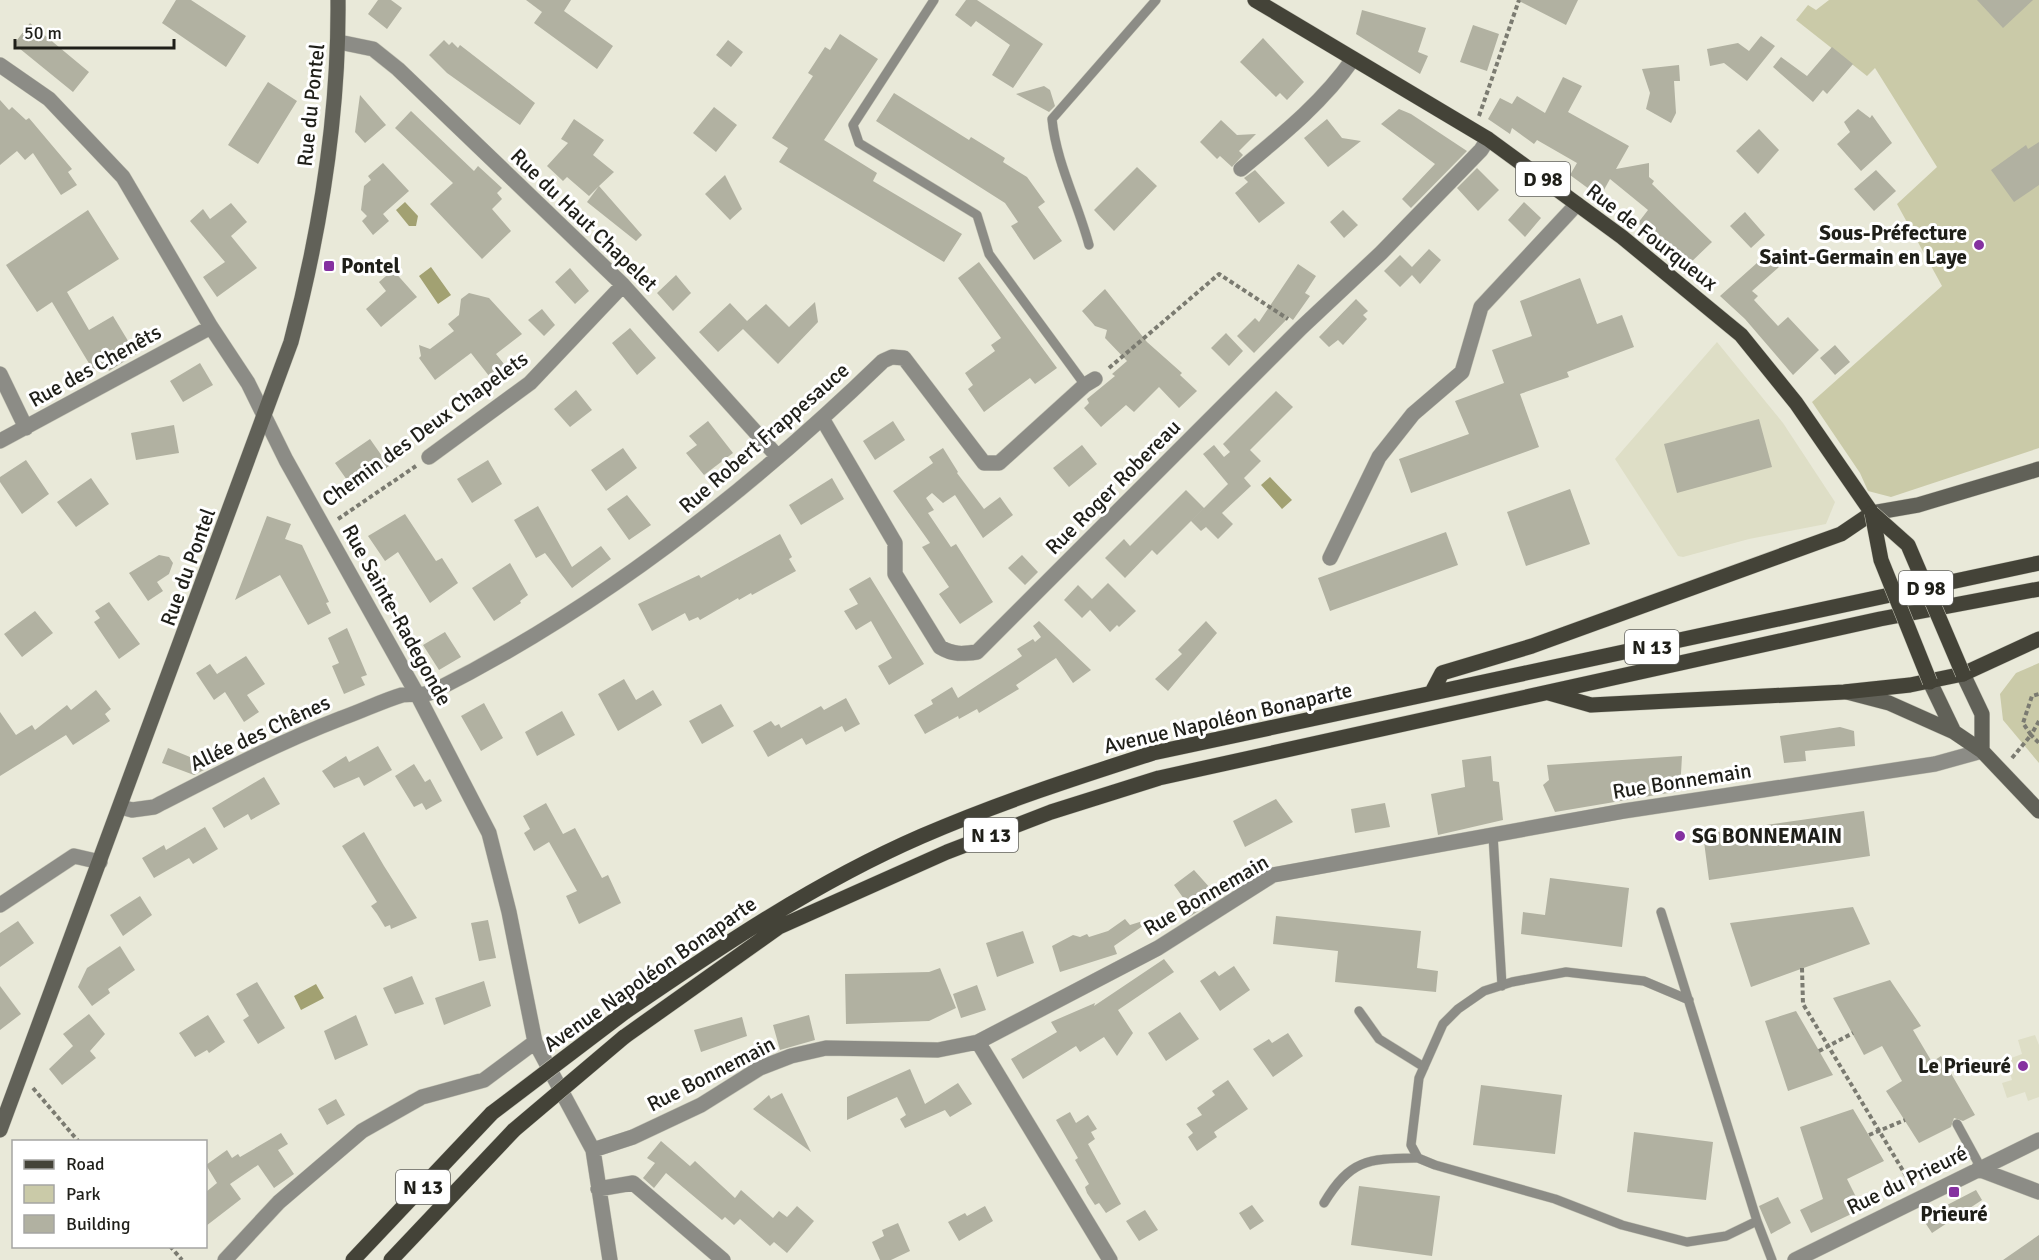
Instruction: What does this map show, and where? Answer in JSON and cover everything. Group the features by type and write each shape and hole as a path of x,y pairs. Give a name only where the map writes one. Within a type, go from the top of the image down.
{"main road":[{"name":"Rue du Pontel","path":"0,1130 265,420 291,342 302,300 325,175 339,42 338,0"},
{"name":"Rue de Fourqueux","path":"1255,0 1488,139 1577,204 1741,335 1796,403 1872,513 1908,545 1982,714 1982,751"},
{"path":"1432,692 1442,673 1532,646 1841,534 1872,513 1918,505 2039,469"},
{"name":"Rue de Fourqueux","path":"1872,513 1881,560 1930,682 1954,732"},
{"name":"Avenue Napoléon Bonaparte","path":"353,1260 492,1113 625,1012 758,923 834,879 942,828 1044,788 1154,753 2039,564"},
{"name":"Avenue Napoléon Bonaparte","path":"391,1260 514,1130 624,1037 779,927 947,852 1051,812 1159,778 1880,619 2039,589"},
{"path":"1546,692 1591,705 1844,692 1930,682 1963,674 2039,639"},
{"path":"1844,692 1889,703 1954,732 1982,751 2039,811"}],"street":[{"name":"Rue du Haut Chapelet","path":"339,42 373,49 398,69 623,285 778,457"},
{"path":"1241,169 1301,118 1339,79 1353,59"},
{"name":"Rue Sainte-Radegonde","path":"0,65 49,99 123,177 211,327 248,383 265,420 418,696 489,833 509,912 535,1042 593,1150 610,1260"},
{"name":"Rue Roger Robereau","path":"823,420 895,543 895,574 940,646 956,653 977,652 1301,328 1381,253 1481,150 1488,139"},
{"path":"1330,558 1378,457 1413,414 1462,372 1481,307 1577,204"},
{"name":"Chemin des Deux Chapelets","path":"429,457 530,383 623,285"},
{"name":"Rue des Chenêts","path":"0,441 211,327"},
{"name":"Rue Robert Frappesauce","path":"418,696 430,694 598,596 689,530 823,420 884,361 892,357 904,358 984,463 991,464 999,463 1090,382"},
{"path":"0,374 26,428"},
{"name":"Allée des Chênes","path":"121,807 132,810 154,807 285,740 404,695 418,696"},
{"name":"Rue Bonnemain","path":"593,1150 633,1137 701,1105 760,1068 791,1056 826,1048 938,1050 978,1042 1158,948 1273,875 1624,811 1935,764 1982,751"},
{"path":"0,905 74,856 100,862"},
{"path":"225,1260 279,1202 362,1131 422,1097 484,1080 535,1042"},
{"path":"978,1042 1110,1260"},
{"name":"Rue du Prieuré","path":"1795,1260 1919,1197 2039,1140"},
{"path":"1979,1168 2039,1192"},
{"path":"598,1189 633,1183 723,1260"}],"lane":[{"path":"934,0 853,125 859,143 977,215 989,254 1090,382"},
{"path":"1089,245 1054,142 1052,119 1156,0"},
{"path":"1494,835 1502,986"},
{"path":"1661,912 1757,1221 1772,1260"},
{"path":"1418,1158 1411,1145 1419,1078 1443,1024 1458,1009 1484,991 1566,972 1644,981 1661,986 1689,1000"},
{"path":"1359,1011 1379,1039 1424,1067"},
{"path":"1957,1124 1979,1168"},
{"path":"1324,1203 1336,1182 1353,1167 1374,1161 1418,1158 1496,1184 1556,1198 1622,1225 1687,1242 1726,1236 1757,1221"}],"path":[{"path":"1474,131 1519,0"},
{"path":"1090,382 1219,274 1301,328"},
{"name":"Chemin des Deux Chapelets","path":"325,528 429,457"},
{"path":"2039,694 2032,696 2023,723 2039,743"},
{"path":"2022,745 2039,721"},
{"path":"1802,968 1803,1004 1919,1197"},
{"path":"1819,1051 1853,1034"},
{"path":"18,1081 31,1086 77,1140"},
{"path":"1869,1135 1905,1120"},
{"path":"172,1248 182,1260"}],"shaded area":[{"path":"405,202 418,216 416,226 409,226 396,210"},
{"path":"431,267 451,295 438,304 419,276"},
{"path":"1717,342 1783,423 1835,502 1826,524 1749,539 1683,557 1678,556 1615,459"},
{"path":"1270,477 1292,500 1282,509 1261,485"},
{"path":"316,984 324,998 301,1010 294,996"},
{"name":"Le Prieuré","path":"2035,1035 2039,1045 2039,1097 2028,1101 2025,1092 2007,1098 2002,1083 2012,1080 2006,1060 2022,1054 2018,1040"}],"green space":[{"name":"Sous-Préfecture Saint-Germain en Laye","path":"1829,0 2039,0 2039,448 1891,497 1868,491 1860,473 1812,402 1942,286 1897,204 1937,167 1875,68 1867,76 1796,20 1808,5 1816,10"},
{"path":"2039,663 2039,763 2003,720 2000,694 2016,673"}],"building":[{"path":"176,0 191,0 246,36 226,67 162,23"},
{"path":"378,0 391,0 402,8 387,29 368,14"},
{"path":"526,0 571,0 564,11 613,46 597,69 534,23 542,12"},
{"path":"966,0 977,0 1043,44 1013,88 992,75 1010,45 976,21 971,27 955,15"},
{"path":"1517,0 1578,0 1566,25"},
{"path":"1977,0 2033,0 2003,28"},
{"path":"1362,10 1426,28 1418,52 1428,56 1420,74 1356,34"},
{"path":"30,23 89,72 73,92 14,44"},
{"path":"1473,25 1499,34 1487,71 1460,62"},
{"path":"840,34 878,59 824,140 877,173 873,181 962,234 944,262 779,162 788,148 772,138 813,76 808,73 825,47 830,50"},
{"path":"1761,36 1775,46 1747,81 1724,63 1710,66 1707,49 1738,43 1749,51"},
{"path":"1263,38 1304,82 1287,100 1280,93 1276,97 1240,62"},
{"path":"444,40 449,45 452,42 458,48 460,45 535,103 520,125 447,73 429,55"},
{"path":"728,40 743,52 731,67 716,55"},
{"path":"1832,47 1853,64 1827,94 1823,90 1813,102 1773,67 1781,57 1807,76"},
{"path":"1679,65 1680,81 1674,81 1676,113 1671,123 1646,109 1650,93 1642,69"},
{"path":"1563,77 1582,86 1568,112 1629,146 1616,169 1649,163 1649,177 1654,181 1652,184 1712,242 1687,266 1638,223 1648,210 1610,179 1600,197 1570,175 1577,163 1537,140 1534,144 1512,128 1510,134 1488,119 1500,98 1512,104 1517,96 1545,113"},
{"path":"268,82 297,101 258,164 228,145"},
{"path":"1044,86 1050,90 1055,106 1049,112 1016,94"},
{"path":"894,93 969,140 971,137 1005,158 1003,162 1027,177 1045,202 1038,207 1062,241 1034,260 1011,226 1018,222 1005,203 876,121"},
{"path":"360,95 386,125 365,143 355,132"},
{"path":"0,100 9,110 12,107 26,120 29,118 72,169 68,172 77,185 61,195 33,153 25,160 17,151 0,165"},
{"path":"714,107 737,125 716,152 693,133"},
{"path":"1399,109 1411,114 1467,151 1411,208 1402,199 1435,164 1381,124"},
{"path":"1858,109 1870,118 1872,115 1892,143 1861,171 1837,144 1850,132 1844,122"},
{"path":"411,111 474,171 478,166 502,188 497,193 502,199 492,209 511,231 482,259 430,204 453,183 395,128"},
{"path":"574,119 604,140 593,155 614,172 589,196 567,177 563,181 547,166 568,143 561,139"},
{"path":"1327,119 1342,138 1361,141 1328,167 1304,138"},
{"path":"1221,120 1237,135 1256,134 1239,151 1243,155 1232,167 1220,156 1217,159 1200,142"},
{"path":"1759,129 1779,150 1758,174 1736,151"},
{"path":"2039,142 2039,185 2014,202 1991,170 2026,145 2028,149"},
{"path":"383,163 409,191 383,214 389,221 373,235 362,221 367,216 361,210 364,186 371,180 368,176"},
{"path":"1137,167 1157,186 1114,231 1094,210"},
{"path":"1477,168 1499,190 1478,211 1457,188"},
{"path":"1255,170 1285,203 1259,223 1235,193 1248,182 1244,178"},
{"path":"1876,170 1896,191 1874,211 1854,189"},
{"path":"725,175 742,209 730,220 705,194"},
{"path":"599,186 642,235 636,241 587,202"},
{"path":"1524,202 1541,218 1525,237 1508,220"},
{"path":"231,203 247,222 231,236 257,268 217,297 203,277 225,262 190,221 203,209 210,219"},
{"path":"88,210 119,259 67,292 89,330 113,316 136,354 109,371 104,363 93,370 52,302 37,312 6,265"},
{"path":"1343,210 1358,225 1344,238 1330,222"},
{"path":"1745,212 1765,235 1751,248 1730,226"},
{"path":"1429,249 1441,260 1420,284 1412,275 1400,287 1384,271 1400,255 1412,267"},
{"path":"1767,254 1779,267 1752,291 1758,296 1754,300 1778,326 1788,317 1819,350 1793,375 1745,319 1720,296"},
{"path":"979,262 1057,368 1035,384 1030,378 984,412 968,389 973,385 965,373 995,351 991,345 1001,338 958,278"},
{"path":"1298,264 1316,276 1305,293 1310,296 1293,320 1289,317 1254,353 1237,336 1255,318 1259,322"},
{"path":"570,268 589,291 575,304 555,282"},
{"path":"393,270 417,297 381,327 366,309 386,291 379,282"},
{"path":"676,275 691,293 673,311 657,293"},
{"path":"1580,278 1597,324 1622,315 1634,347 1567,372 1569,377 1520,394 1539,447 1411,493 1399,459 1469,434 1455,401 1504,383 1492,350 1532,336 1520,301"},
{"path":"1105,289 1147,342 1182,373 1180,375 1197,391 1179,408 1159,387 1134,412 1126,405 1101,427 1084,408 1089,403 1087,399 1115,376 1112,374 1127,361 1105,338 1107,330 1095,326 1082,311"},
{"path":"469,293 489,298 522,334 496,354 508,369 493,381 471,353 435,380 419,358 421,356 419,345 430,349 454,331 448,324 459,315 461,299"},
{"path":"1356,299 1368,311 1363,315 1367,319 1343,345 1338,340 1329,347 1319,337"},
{"path":"815,302 818,322 778,364 743,329 718,352 699,332 730,303 747,321 766,304 789,327"},
{"path":"542,309 555,325 544,336 528,320"},
{"path":"630,328 656,358 637,375 612,343"},
{"path":"1226,333 1243,351 1229,366 1211,348"},
{"path":"1835,345 1850,362 1835,375 1820,358"},
{"path":"200,363 213,385 183,402 170,381"},
{"path":"576,390 592,410 570,427 554,409"},
{"path":"1276,391 1293,407 1250,450 1261,461 1244,478 1251,486 1222,513 1233,524 1218,539 1206,527 1201,531 1191,521 1228,484 1203,454 1214,445 1224,457 1230,452 1223,444"},
{"path":"1759,419 1772,467 1677,493 1664,444"},
{"path":"708,421 733,453 704,475 686,453 697,445 689,436"},
{"path":"893,421 905,440 875,460 863,441"},
{"path":"174,425 179,453 136,460 131,433"},
{"path":"370,439 389,466 354,490 335,463"},
{"path":"1082,445 1097,464 1069,487 1053,468"},
{"path":"623,448 637,468 606,491 591,470"},
{"path":"943,448 957,473 984,509 1000,497 1013,515 983,538 955,495 943,503 932,493 926,498 934,510 928,513 951,547 956,544 993,602 960,624 939,594 949,587 922,547 930,543 893,491 933,463 929,457"},
{"path":"26,460 49,494 22,514 0,482 0,477"},
{"path":"488,460 502,484 472,503 457,479"},
{"path":"91,478 109,504 76,527 57,502"},
{"path":"832,478 844,499 801,525 789,505"},
{"path":"1570,489 1590,544 1526,566 1507,512"},
{"path":"1186,490 1204,508 1157,555 1152,550 1125,578 1105,558 1124,539 1130,546"},
{"path":"627,495 651,525 629,540 607,509"},
{"path":"538,506 572,567 601,546 611,559 572,588 545,553 536,558 514,520"},
{"path":"405,514 436,561 442,558 458,583 430,603 398,552 385,561 368,536"},
{"path":"267,516 291,524 285,539 302,545 329,602 326,603 331,613 308,625 280,575 235,600"},
{"path":"1446,532 1458,565 1330,611 1318,578"},
{"path":"780,534 792,557 789,559 796,571 752,595 751,593 739,600 738,598 700,620 698,617 689,621 685,613 652,631 638,604 699,575 701,578"},
{"path":"159,555 169,557 173,563 169,574 157,582 163,591 148,601 129,573"},
{"path":"1022,555 1038,572 1025,585 1008,568"},
{"path":"510,563 528,595 520,601 521,603 494,621 472,588"},
{"path":"870,577 924,664 889,685 878,666 892,658 871,621 856,630 844,611 858,604 849,589"},
{"path":"1108,583 1136,611 1110,632 1090,610 1082,618 1064,600 1078,585 1092,599"},
{"path":"109,602 140,644 119,659 94,622 100,618 95,611"},
{"path":"35,611 53,633 22,657 4,634"},
{"path":"1039,621 1091,670 1073,683 1056,658 1016,685 1019,689 979,713 977,709 959,719 958,716 925,734 914,715 933,704 931,700 952,687 958,698 1022,656 1017,649 1041,637 1033,626"},
{"path":"1206,621 1217,633 1168,691 1155,679 1182,654 1178,650"},
{"path":"347,628 367,675 361,677 365,685 344,694 332,666 339,663 328,638"},
{"path":"445,632 461,657 439,670 423,645"},
{"path":"246,656 265,684 247,695 259,712 244,722 225,692 214,700 196,673 210,664 217,674"},
{"path":"624,679 636,700 653,690 662,705 618,731 598,694"},
{"path":"96,690 111,709 105,714 110,721 73,745 66,735 0,776 0,712 16,735 32,725 35,730 67,705 71,710"},
{"path":"846,698 860,724 845,732 842,726 806,745 802,738 768,757 753,731 771,721 775,726 779,724 781,728 821,706 824,710"},
{"path":"484,703 503,738 481,751 461,716"},
{"path":"721,704 734,726 702,744 689,721"},
{"path":"562,711 575,735 537,756 525,732"},
{"path":"1840,727 1854,731 1855,746 1805,751 1806,761 1784,763 1780,736"},
{"path":"378,746 392,770 364,786 359,777 334,788 322,771 346,756 349,762"},
{"path":"168,748 212,766 194,775 162,763"},
{"path":"1491,756 1493,781 1499,782 1503,820 1438,835 1431,794 1465,787 1462,760"},
{"path":"1682,756 1680,791 1555,812 1543,785 1549,780 1547,765"},
{"path":"414,764 425,782 430,779 442,801 426,810 422,803 414,807 395,776"},
{"path":"264,777 280,804 251,820 248,814 224,828 212,808"},
{"path":"1276,799 1293,822 1245,847 1233,821"},
{"path":"546,803 563,834 575,828 602,878 608,875 621,903 579,924 566,896 577,891 549,842 534,851 524,833 530,829 523,816"},
{"path":"1385,803 1390,827 1355,833 1351,809"},
{"path":"1864,811 1870,856 1709,880 1703,834"},
{"path":"205,827 218,849 193,864 189,858 154,878 142,858 164,845 166,850"},
{"path":"364,832 417,918 391,929 390,925 385,927 371,906 377,902 342,846"},
{"path":"1194,870 1219,898 1189,917 1179,903 1184,899 1174,885"},
{"path":"1550,878 1629,888 1622,947 1521,934 1523,912 1545,915"},
{"path":"140,896 152,915 123,936 110,915"},
{"path":"1853,907 1870,944 1751,987 1730,923"},
{"path":"1276,916 1421,931 1417,968 1438,971 1436,992 1335,982 1338,951 1273,944"},
{"path":"1125,919 1130,925 1146,920 1147,923 1114,946 1117,954 1060,972 1052,946 1073,935 1080,937 1087,934 1089,937 1108,931"},
{"path":"488,920 496,958 479,961 471,923"},
{"path":"18,921 34,943 0,967 0,933"},
{"path":"1023,931 1034,963 997,977 986,943"},
{"path":"120,946 135,970 108,989 110,993 92,1006 78,987 87,968"},
{"path":"1164,959 1174,972 1118,1010 1133,1033 1117,1056 1104,1037 1080,1052 1076,1046 1023,1079 1011,1059 1057,1032 1051,1022 1095,1003 1094,1006"},
{"path":"1234,966 1250,990 1220,1011 1200,981 1215,971 1219,976"},
{"path":"940,968 956,1008 929,1021 846,1024 845,974 929,972"},
{"path":"412,976 424,1004 395,1014 383,988"},
{"path":"1890,980 1921,1026 1913,1030 1932,1062 1941,1056 1975,1115 1963,1121 1954,1118 1951,1127 1919,1143 1886,1091 1902,1081 1882,1046 1864,1055 1833,998"},
{"path":"484,981 491,1006 444,1025 435,998"},
{"path":"257,982 285,1028 258,1044 243,1020 249,1016 236,994"},
{"path":"977,985 986,1010 961,1018 953,994"},
{"path":"0,986 21,1014 0,1030"},
{"path":"1796,1011 1833,1075 1788,1091 1765,1021"},
{"path":"1180,1012 1199,1039 1166,1061 1148,1033"},
{"path":"89,1014 105,1034 90,1051 96,1058 62,1085 49,1069 73,1046 63,1034"},
{"path":"208,1015 225,1042 209,1053 207,1050 195,1057 179,1033"},
{"path":"356,1015 368,1045 335,1060 324,1031"},
{"path":"809,1015 815,1040 780,1050 773,1025"},
{"path":"742,1017 747,1036 701,1052 694,1030"},
{"path":"1288,1033 1303,1056 1273,1077 1253,1049 1269,1039 1272,1043"},
{"path":"910,1069 925,1104 958,1083 972,1104 950,1117 945,1110 905,1128 900,1119 906,1115 897,1097 847,1120 847,1097"},
{"path":"1228,1080 1248,1109 1214,1132 1217,1137 1197,1151 1188,1137 1193,1133 1186,1124 1202,1115 1197,1108 1215,1095 1212,1091"},
{"path":"1481,1085 1562,1095 1555,1154 1473,1145"},
{"path":"782,1093 811,1152 753,1109 769,1095 771,1099"},
{"path":"336,1099 345,1115 327,1125 318,1109"},
{"path":"1853,1109 1884,1161 1847,1179 1862,1209 1811,1233 1800,1210 1823,1199 1800,1127"},
{"path":"1070,1112 1076,1123 1088,1115 1097,1129 1091,1132 1095,1139 1088,1144 1121,1204 1106,1213 1099,1203 1095,1205 1087,1193 1085,1187 1089,1184 1075,1160 1078,1158 1056,1120"},
{"path":"1634,1132 1713,1142 1706,1200 1627,1192"},
{"path":"281,1133 288,1144 278,1150 294,1174 274,1188 258,1165 230,1184 241,1199 207,1225 207,1191 217,1183 207,1164 227,1150 232,1158 238,1154 240,1157"},
{"path":"661,1141 690,1166 695,1161 735,1198 741,1190 773,1218 779,1211 787,1217 797,1206 814,1221 787,1253 774,1242 770,1246 740,1219 734,1225 725,1217 722,1220 666,1173 654,1188 643,1178 655,1163 647,1158"},
{"path":"1359,1186 1440,1196 1432,1256 1351,1245"},
{"path":"1976,1190 1982,1200 1932,1233 1922,1218"},
{"path":"1778,1197 1791,1223 1771,1234 1759,1206"},
{"path":"1252,1205 1264,1221 1250,1230 1239,1213"},
{"path":"985,1206 993,1221 959,1241 948,1222 965,1213 967,1216"},
{"path":"1145,1210 1158,1230 1139,1241 1126,1221"},
{"path":"898,1223 910,1251 891,1260 880,1260 872,1242 884,1236 882,1230"},
{"path":"2039,1235 2039,1260 2003,1260"}],"place":[{"name":"Sous-Préfecture Saint-Germain en Laye","path":"1979,245"},
{"name":"Pontel","path":"329,266"},
{"name":"SG BONNEMAIN","path":"1680,836"},
{"name":"Le Prieuré","path":"2023,1066"},
{"name":"Prieuré","path":"1954,1192"}]}
